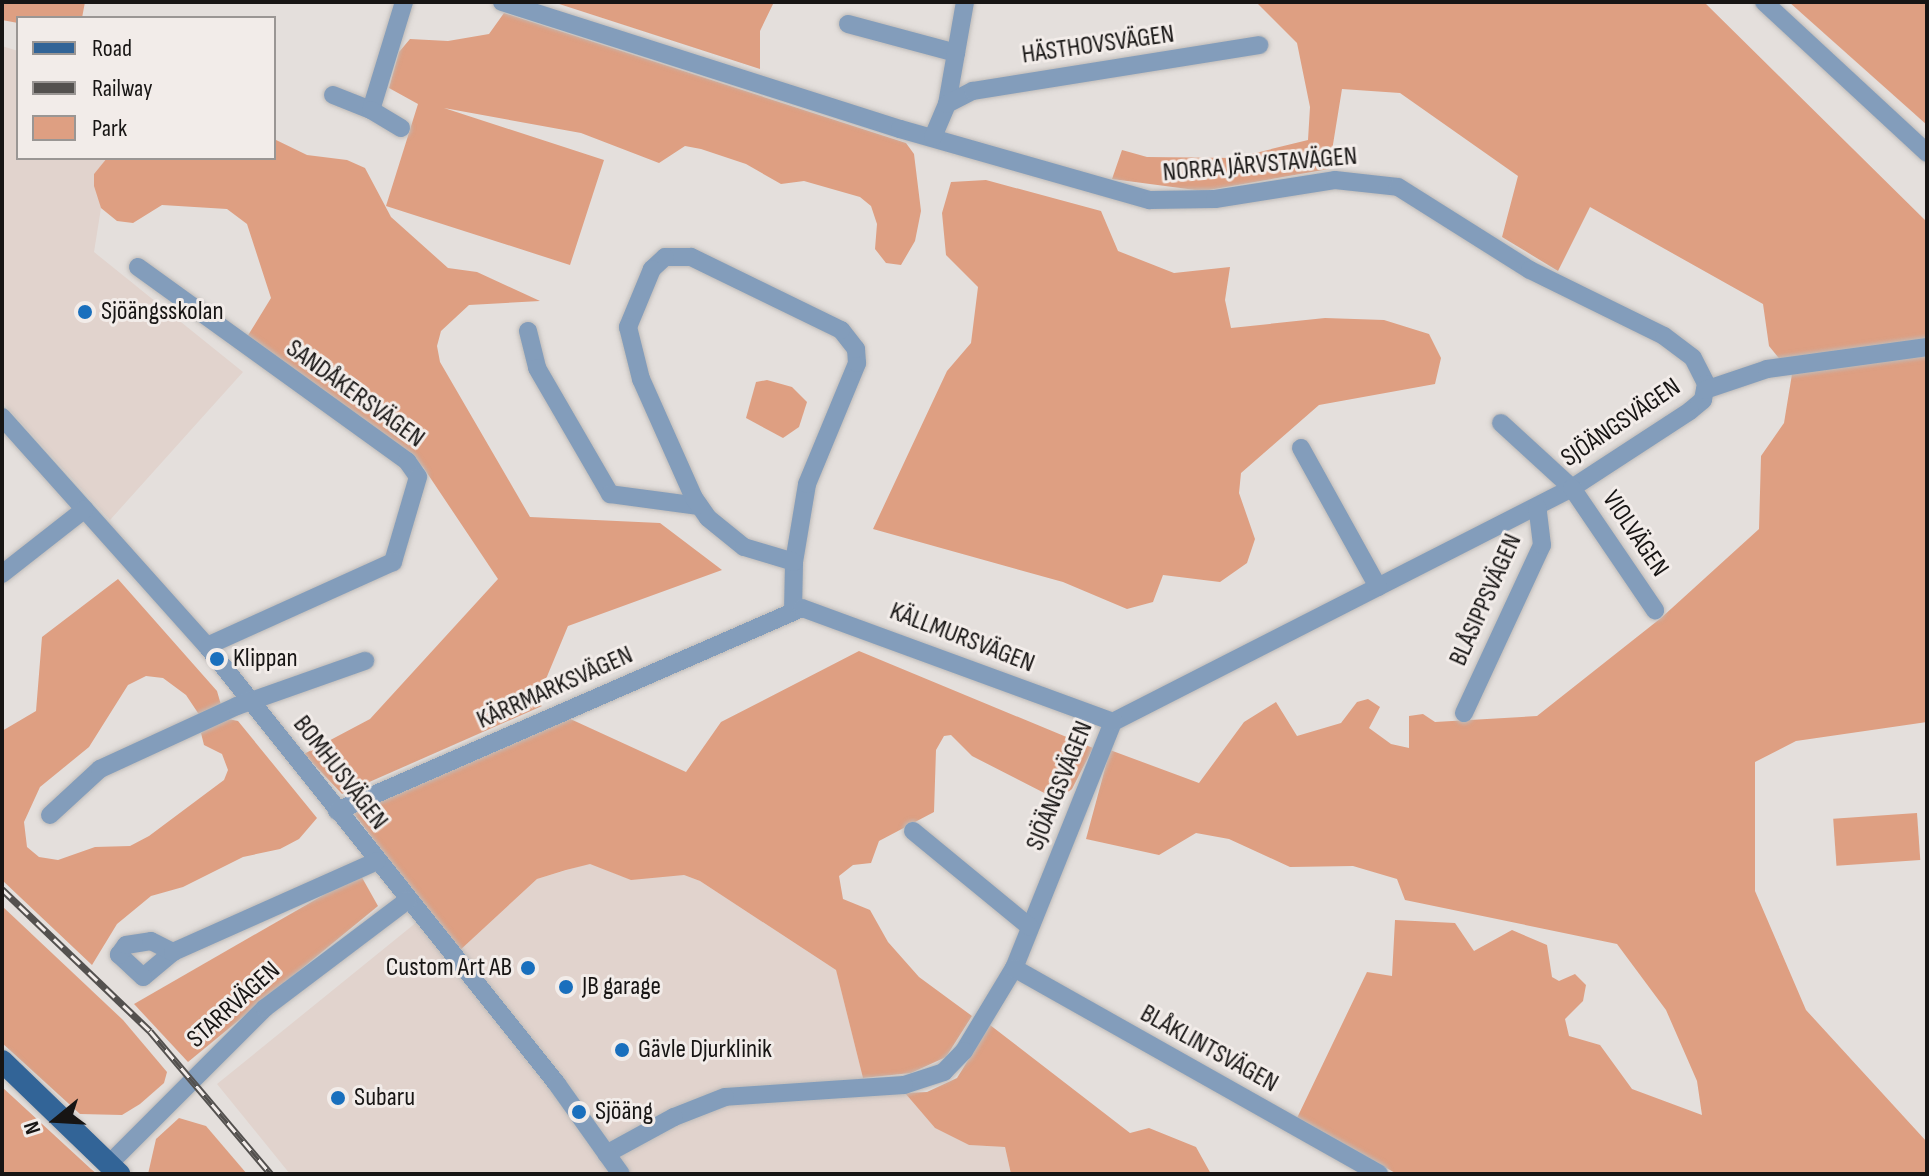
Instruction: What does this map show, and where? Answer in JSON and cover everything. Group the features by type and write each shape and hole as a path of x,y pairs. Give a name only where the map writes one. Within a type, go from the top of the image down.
{"main road":[{"path":"2,1061 114,1169"}],"street":[{"path":"371,110 404,2"},
{"name":"NORRA JÄRVSTAVÄGEN","path":"502,2 933,137 1150,200 1206,200 1335,180 1398,187 1530,270 1664,336 1693,358 1705,390"},
{"path":"933,137 947,104 965,2"},
{"path":"1764,2 1927,153"},
{"path":"848,24 956,53"},
{"name":"HÄSTHOVSVÄGEN","path":"947,104 990,87 1259,45"},
{"path":"333,95 371,110 401,128"},
{"path":"793,611 794,562 807,484 857,363 856,349 841,330 679,254 665,257 652,269 627,335 699,506 744,547 794,562"},
{"name":"SANDÅKERSVÄGEN","path":"138,267 407,461 418,477 393,562 207,646"},
{"path":"528,331 537,368 610,494 699,506"},
{"path":"1705,390 1767,369 1927,347"},
{"name":"SJÖÄNGSVÄGEN","path":"606,1154 674,1117 725,1097 904,1085 934,1078 964,1051 1014,968 1113,722 1572,488 1690,411 1705,390"},
{"name":"BOMHUSVÄGEN","path":"2,417 207,646 565,1093 621,1174"},
{"name":"VIOLVÄGEN","path":"1501,423 1572,488 1655,610"},
{"path":"1301,448 1378,587"},
{"name":"BLÅSIPPSVÄGEN","path":"1464,713 1542,545 1537,507"},
{"path":"2,574 85,509"},
{"name":"KÄLLMURSVÄGEN","path":"793,611 811,610 1113,722"},
{"name":"KÄRRMARKSVÄGEN","path":"337,811 793,611"},
{"path":"50,815 100,769 252,702 365,661"},
{"path":"913,831 1030,927"},
{"path":"173,952 377,861"},
{"name":"STARRVÄGEN","path":"114,1169 265,1008 408,900"},
{"name":"BLÅKLINTSVÄGEN","path":"1014,968 1379,1174"}],"shaded area":[{"name":"Sjöängsskolan","path":"2,46 16,50 16,160 105,160 94,174 101,208 94,252 243,372 110,520 2,402"},
{"path":"590,863 621,876 684,875 700,881 836,970 863,1078 905,1093 935,1128 969,1145 1005,1147 1011,1174 290,1174 217,1084 428,913 458,952 537,879"}],"green space":[{"path":"2,2 85,2 82,16 16,16 16,23 2,20"},
{"path":"553,2 774,2 760,31 760,69"},
{"path":"1256,2 1704,2 1927,222 1927,722 1796,741 1755,762 1755,891 1806,1010 1927,1142 1927,1174 1397,1174 1297,1118 1367,972 1392,976 1395,920 1455,923 1474,951 1512,930 1547,945 1552,977 1559,981 1575,974 1586,985 1583,1001 1565,1019 1569,1036 1600,1045 1632,1089 1702,1115 1697,1081 1666,1010 1617,944 1405,900 1397,879 1353,866 1290,867 1229,839 1196,833 1159,855 1086,839 1110,750 1199,783 1244,722 1276,702 1297,736 1341,723 1357,702 1368,699 1380,707 1369,728 1391,744 1409,748 1409,716 1423,714 1435,722 1537,716 1661,618 1759,529 1761,456 1784,423 1792,374 1769,346 1763,304 1590,207 1558,271 1502,237 1518,176 1400,93 1342,89 1329,169 1203,191 1112,179 1122,150 1147,157 1235,158 1308,140 1310,107 1297,43"},
{"path":"1789,2 1927,2 1927,125"},
{"path":"504,13 906,143 914,154 921,211 915,241 901,265 886,263 875,249 877,224 871,206 860,197 804,181 781,184 746,164 701,149 685,146 659,163 581,133 444,108 604,160 570,265 386,206 418,104 389,88 399,52 410,39 448,41 489,34"},
{"path":"276,140 307,155 347,160 365,168 391,217 448,268 477,272 540,301 469,305 441,331 437,346 440,362 530,517 660,523 722,570 568,626 536,703 542,706 342,794 304,754 370,719 498,579 423,467 247,337 271,298 247,224 227,209 162,205 133,223 117,221 101,208 94,186 94,174 105,160 276,160"},
{"path":"986,180 1101,211 1118,251 1174,273 1230,267 1225,300 1231,328 1325,318 1384,320 1429,334 1441,358 1435,384 1319,405 1241,473 1239,493 1255,539 1247,563 1220,582 1163,575 1153,602 1127,609 1063,582 873,529 947,371 971,343 978,287 946,255 942,213 951,182"},
{"path":"767,380 792,387 807,402 799,427 783,438 746,418 756,382"},
{"path":"118,579 217,691 221,705 200,716 186,695 163,678 146,676 128,685 89,747 40,787 24,822 27,847 39,857 58,860 95,847 130,846 149,836 224,780 228,770 222,754 204,745 201,733 223,718 238,721 317,818 299,839 280,849 243,857 183,887 151,896 117,924 92,965 2,880 2,731 36,711 42,637"},
{"path":"859,651 1093,748 1072,789 1058,800 972,756 951,735 944,736 936,750 934,812 879,841 871,863 853,865 839,876 843,899 870,910 888,942 919,977 972,1016 946,1057 911,1073 863,1078 836,970 700,881 684,875 631,880 590,864 566,870 537,879 458,952 352,811 566,717 686,772 721,722"},
{"path":"1917,813 1920,860 1836,866 1833,819"},
{"path":"360,874 378,906 188,1062 134,1004"},
{"path":"2,906 123,1020 167,1072 164,1083 140,1104 122,1115 80,1114 2,1043"},
{"path":"990,1025 1130,1133 1149,1128 1196,1147 1211,1174 1011,1174 1005,1147 969,1145 935,1128 905,1093 927,1092 957,1078"},
{"path":"2,1087 91,1169 97,1174 2,1174"},
{"path":"179,1118 206,1126 247,1174 148,1174 156,1139"}],"railway":[{"path":"2,889 150,1031 271,1174"}],"place":[{"name":"Sjöängsskolan","path":"85,312"},
{"name":"Klippan","path":"217,659"},
{"name":"Custom Art AB","path":"528,968"},
{"name":"JB garage","path":"566,987"},
{"name":"Gävle Djurklinik","path":"622,1050"},
{"name":"Subaru","path":"338,1098"},
{"name":"Sjöäng","path":"579,1112"}]}
